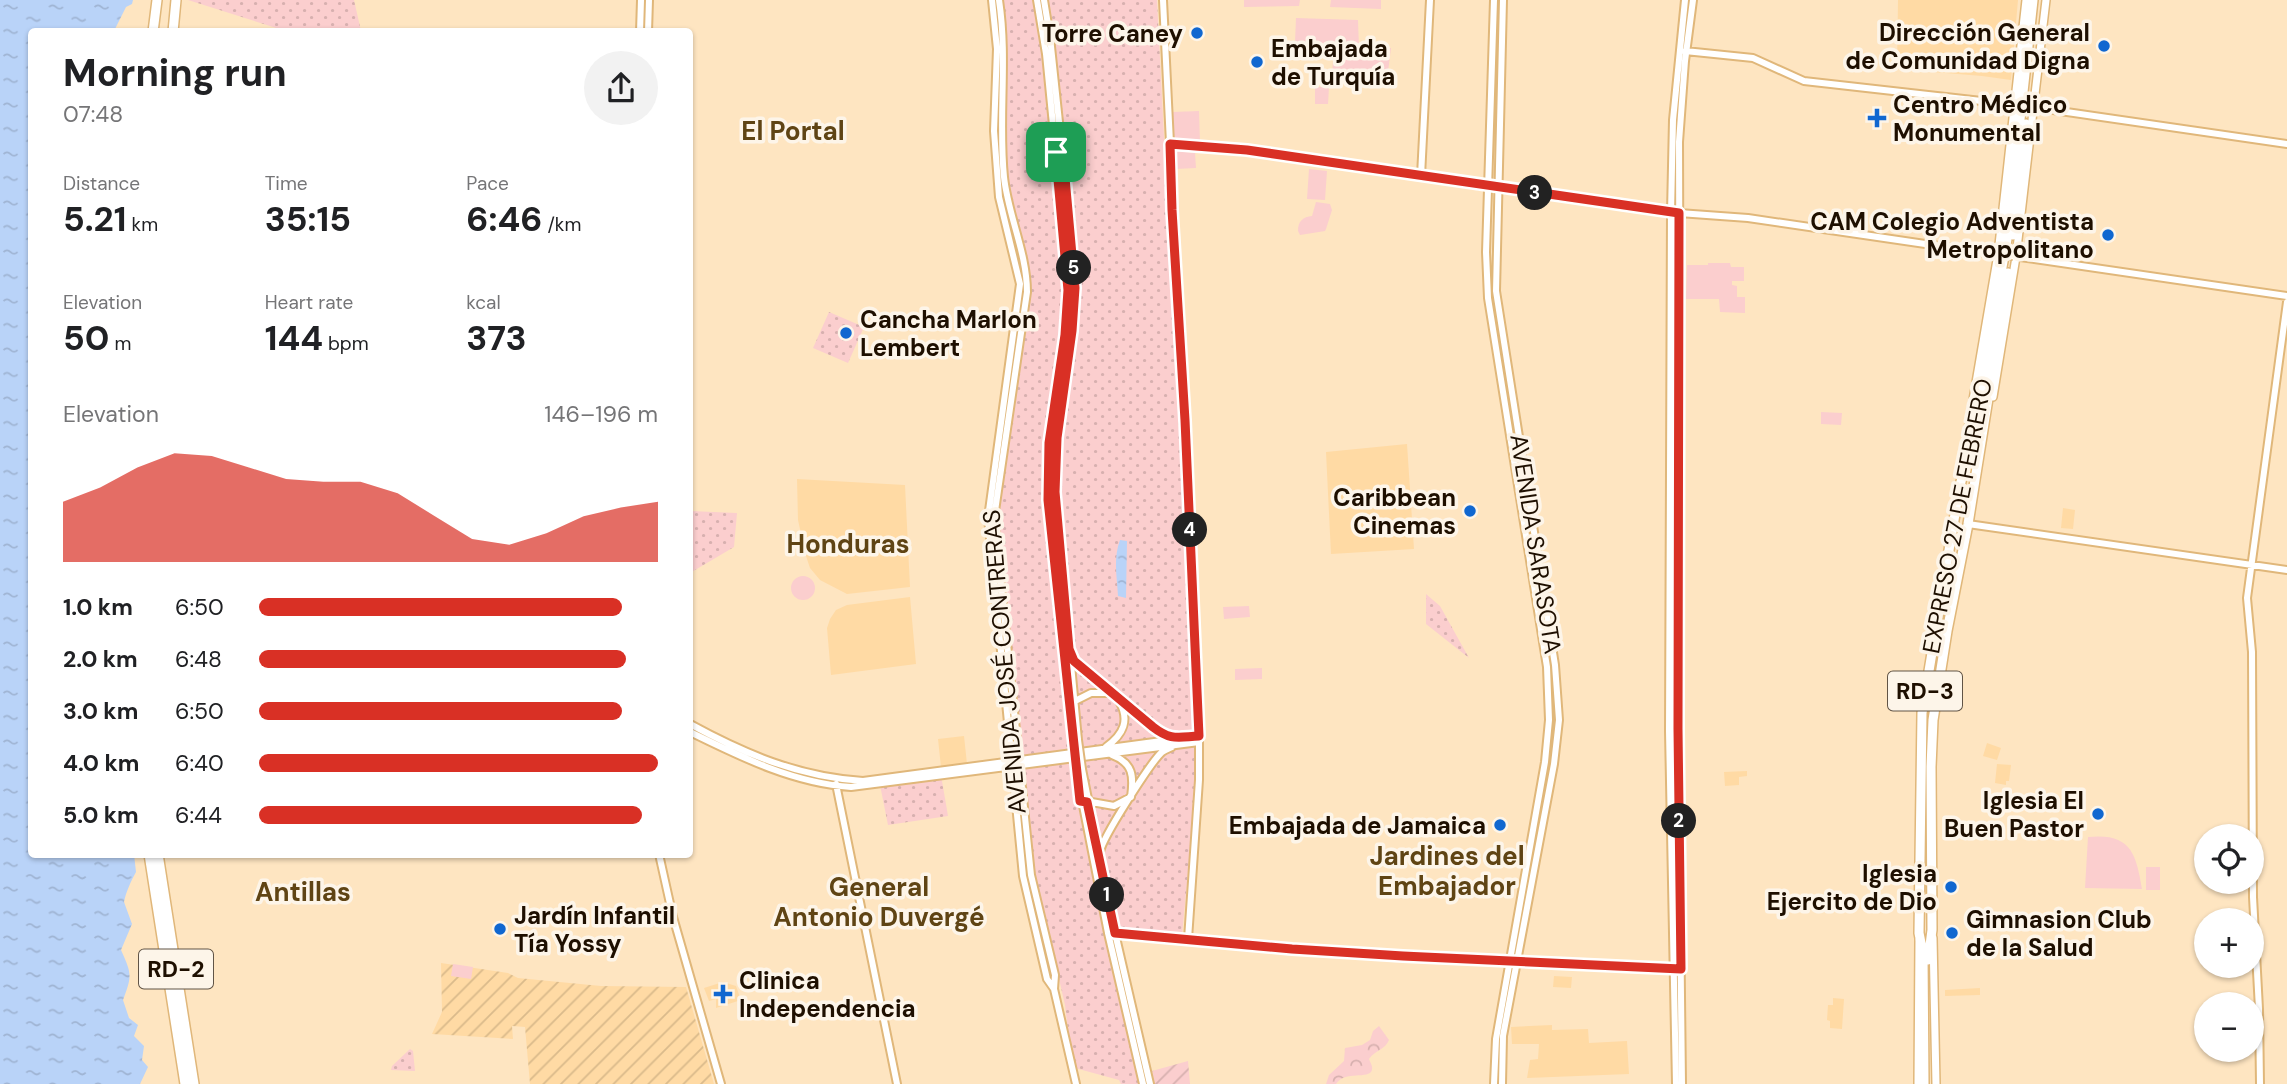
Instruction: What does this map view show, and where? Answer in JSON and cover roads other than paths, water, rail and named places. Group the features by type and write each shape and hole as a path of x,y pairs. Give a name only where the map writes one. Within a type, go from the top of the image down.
{"highway":[{"path":"153,28 158,0"},
{"path":"173,28 176,0"},
{"name":"RD-3","path":"2032,33 2033,0"},
{"name":"RD-3","path":"2003,286 2038,0"},
{"path":"155,28 164,23 169,28"},
{"name":"EXPRESO 27 DE FEBRERO","path":"1927,1084 1928,952 1933,930 1933,720 1968,524 2003,286"},
{"name":"EXPRESO 27 DE FEBRERO","path":"1927,1084 1923,953 1919,933 1922,713 1967,452 2003,286"},
{"name":"RD-2","path":"150,858 184,1084"},
{"name":"RD-2","path":"159,858 194,1084"}],"main road":[{"path":"639,28 641,0"},
{"path":"648,28 649,0"},
{"name":"AVENIDA JOSÉ CONTRERAS","path":"992,0 997,49 994,131 999,197 1020,284 988,517 1016,763"},
{"name":"AVENIDA JOSÉ CONTRERAS","path":"999,0 1003,55 1001,121 1004,176 1007,202 1027,283 994,518 1016,763 1023,876 1047,979 1054,989 1076,1084"},
{"path":"1037,0 1058,134 1068,290 1065,335 1049,443 1048,500 1072,703"},
{"path":"1044,0 1075,288 1072,331 1057,438 1055,492 1075,740 1084,801 1111,933 1139,1052 1150,1084"},
{"path":"1163,0 1199,739 1199,780 1188,939"},
{"path":"1421,176 1430,0"},
{"name":"AVENIDA SARASOTA","path":"1494,0 1486,252 1488,298 1549,694 1545,762 1508,962 1496,1039 1494,1084"},
{"name":"AVENIDA SARASOTA","path":"1502,1084 1503,1036 1554,764 1559,720 1559,695 1496,291 1503,0"},
{"path":"1676,1084 1679,142 1685,0"},
{"path":"1682,1084 1669,731 1671,212 1672,120 1693,0"},
{"name":"RD-3","path":"1967,452 1967,435 2000,255 2026,0"},
{"name":"RD-3","path":"1983,430 1988,424 2015,257 2046,0"},
{"path":"1683,50 1753,58 1804,81 2016,105 2287,144"},
{"path":"1170,144 1247,150 1671,212 1748,218 2287,296"},
{"path":"2260,1084 2253,897 2252,652 2247,607 2287,302"},
{"path":"1968,524 2287,570"},
{"path":"1069,649 1074,661 1160,732 1177,741"},
{"path":"1072,703 1091,693 1115,694"},
{"path":"1106,751 1118,738 1125,723 1124,710 1115,694"},
{"path":"693,725 755,756 837,782"},
{"path":"693,733 752,762 822,785 1199,739"},
{"path":"1100,864 1101,845 1131,797 1162,753 1177,741"},
{"path":"1106,751 1121,758 1131,769 1131,797"},
{"path":"837,782 897,1084"},
{"path":"1084,801 1114,806 1131,797"},
{"path":"1084,801 1100,864 1111,933"},
{"path":"660,858 673,917 721,1084"},
{"name":"RD-3","path":"1933,930 1936,1084"},
{"path":"1111,933 1292,949 1517,963 1678,968"},
{"name":"RD-3","path":"1918,1084 1919,933"},
{"path":"1139,1052 1143,1084"}],"water":[{"path":"0,0 133,0 132,4 126,7 116,28 28,28 28,858 134,858 136,872 124,902 132,924 121,950 130,975 123,1000 129,1018 138,1025 134,1036 144,1046 142,1060 148,1067 140,1084 0,1084"},
{"path":"1120,540 1127,541 1126,598 1118,596 1116,561"}],"place":[{"name":"Torre Caney","path":"1197,33"},
{"name":"Dirección General de Comunidad Digna","path":"2104,46"},
{"name":"Embajada de Turquía","path":"1257,62"},
{"name":"Centro Médico Monumental","path":"1877,118"},
{"name":"CAM Colegio Adventista Metropolitano","path":"2108,235"},
{"name":"Cancha Marlon Lembert","path":"846,333"},
{"name":"Caribbean Cinemas","path":"1470,511"},
{"name":"Iglesia El Buen Pastor","path":"2098,814"},
{"name":"Embajada de Jamaica","path":"1500,825"},
{"name":"Iglesia Ejercito de Dio","path":"1951,887"},
{"name":"Jardín Infantil Tía Yossy","path":"500,929"},
{"name":"Gimnasion Club de la Salud","path":"1952,933"},
{"name":"Clinica Independencia","path":"723,994"}],"district":[{"name":"El Portal","path":"793,131"},
{"name":"Honduras","path":"848,544"},
{"name":"Jardines del Embajador","path":"1447,871"},
{"name":"Antillas","path":"303,892"},
{"name":"General Antonio Duvergé","path":"879,902"}]}
